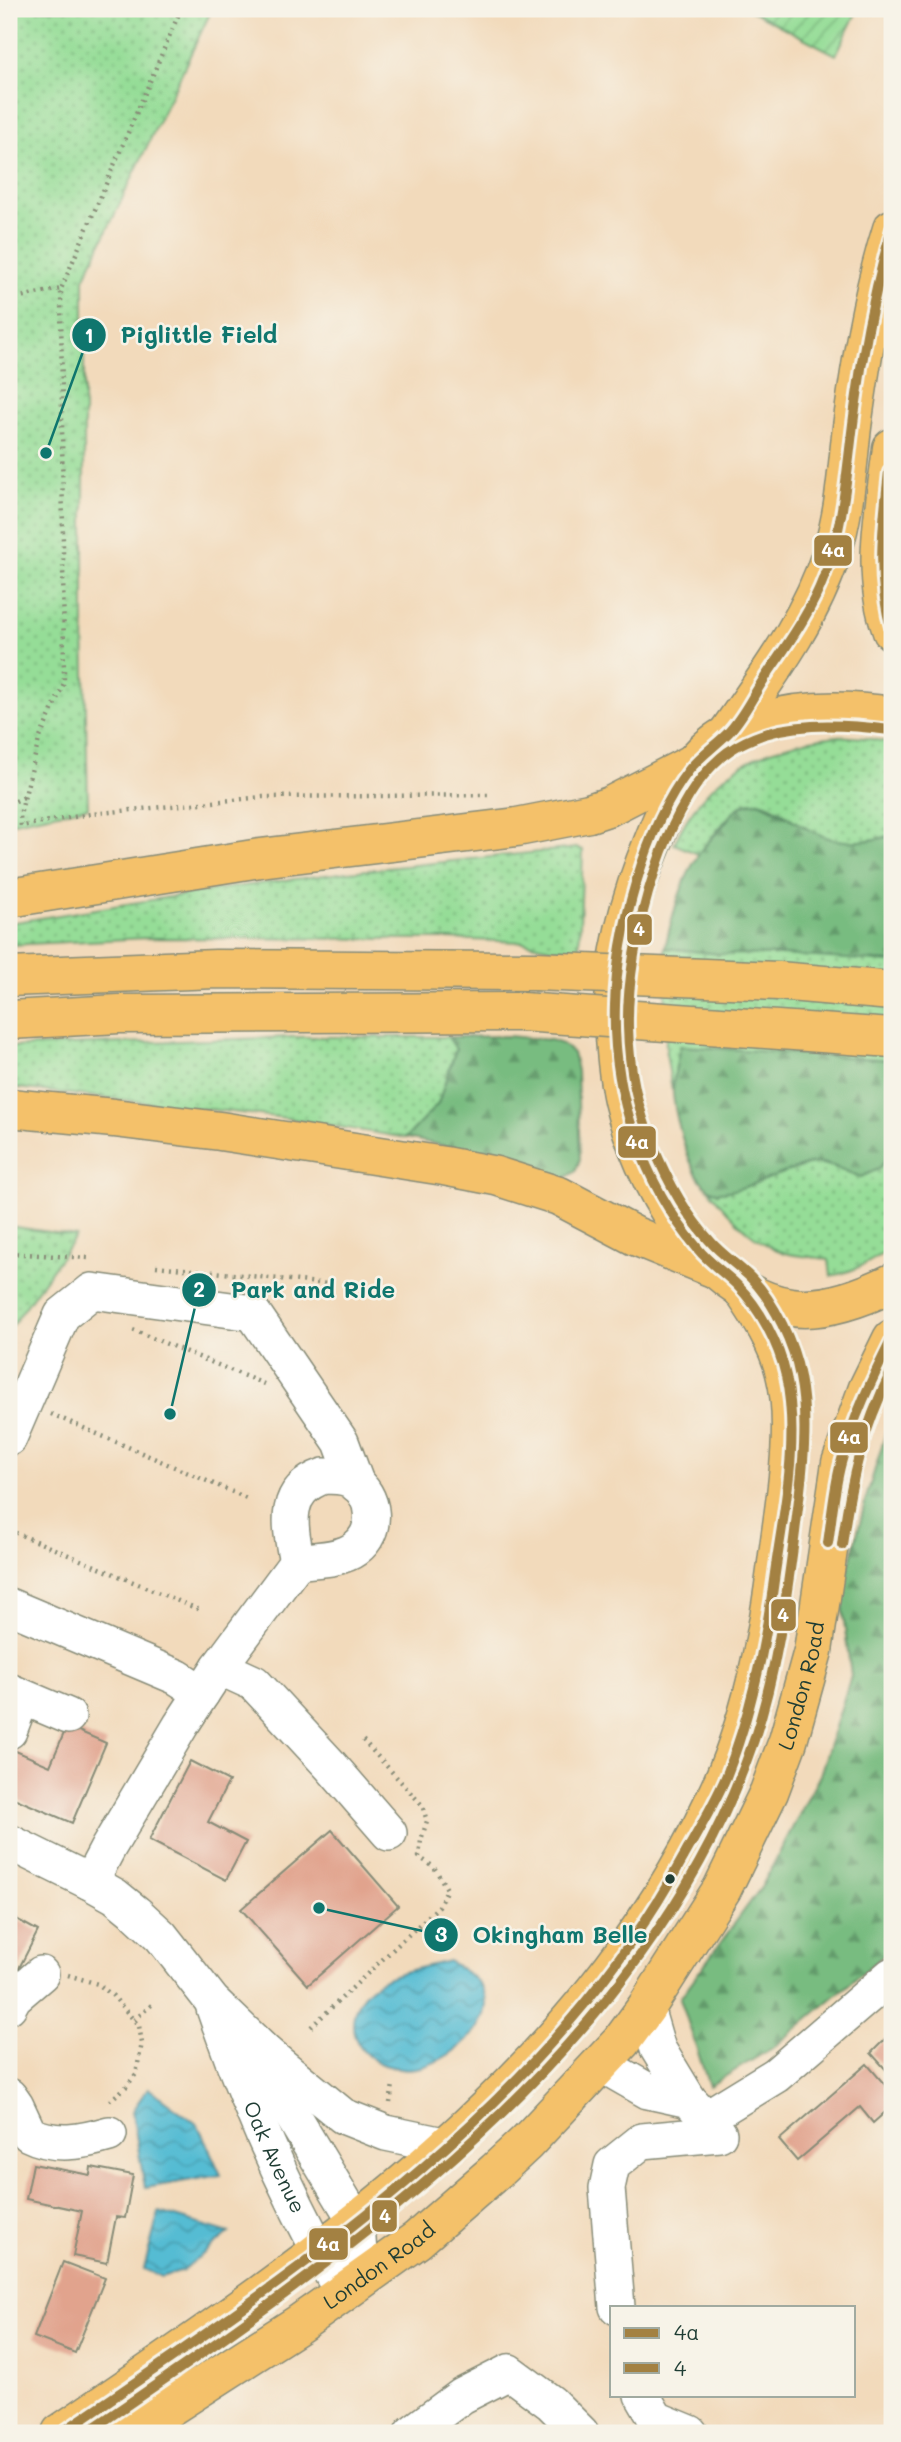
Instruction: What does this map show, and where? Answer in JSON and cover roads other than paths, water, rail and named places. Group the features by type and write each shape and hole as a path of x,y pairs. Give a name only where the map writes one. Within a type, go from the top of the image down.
{"main road":[{"path":"9,898 247,860 557,820 610,806 695,762 726,736 800,627 823,579 841,520 856,398 869,322 892,229"},
{"path":"892,448 880,551 880,575 892,631"},
{"path":"726,736 768,721 813,712 852,711 892,716"},
{"path":"61,2433 356,2223 448,2146 497,2098 560,2031 631,1943 683,1862 730,1764 757,1676 774,1584 786,1492 791,1420 787,1379 781,1360 730,1280 703,1255 663,1201 632,1132 623,1099 614,1015 619,967 637,882 664,813 695,762"},
{"path":"9,977 216,968 535,971 741,979 892,990"},
{"path":"9,1020 146,1013 522,1012 892,1038"},
{"path":"9,1108 220,1131 496,1176 559,1196 775,1304 805,1308 835,1303 892,1283"},
{"name":"London Road","path":"130,2433 343,2294 417,2240 496,2171 621,2042 646,2008 722,1889 769,1791 788,1741 813,1651 841,1463 868,1388 892,1339"},
{"path":"560,2031 600,2064"}],"street":[{"path":"9,1438 62,1315 92,1291 253,1313 341,1442 357,1485"},
{"path":"90,1882 210,1680 297,1563 344,1555 365,1539 371,1526 372,1513 368,1499 350,1480 338,1476 324,1476 312,1480 301,1489 290,1513 297,1563"},
{"path":"9,1606 177,1677 254,1683 389,1833"},
{"path":"9,1731 15,1694 68,1716"},
{"name":"Oak Avenue","path":"9,1842 115,1896 160,1936 212,2001 267,2054 343,2116 386,2133 448,2146"},
{"path":"9,2006 14,1997 41,1974"},
{"path":"646,2008 658,2049 689,2100 706,2118 775,2075 892,1975"},
{"name":"Oak Avenue","path":"212,2001 235,2069 285,2185 318,2252 343,2294"},
{"name":"Oak Avenue","path":"267,2054 281,2095 356,2223 359,2255 343,2294"},
{"path":"600,2064 648,2091 689,2100"},
{"path":"11,2104 29,2134 44,2142 78,2143 106,2120"},
{"path":"617,2306 607,2188 612,2165 642,2141 719,2134"},
{"path":"412,2433 462,2396 509,2372 551,2403 581,2433"},
{"path":"646,2416 690,2433"}],"water":[{"path":"449,1961 479,1984 486,2001 484,2015 467,2040 442,2059 416,2068 390,2067 368,2056 355,2037 353,2025 361,1998 370,1988 394,1975"},
{"path":"148,2088 198,2125 221,2175 145,2188 132,2111"},
{"path":"159,2212 229,2233 183,2270 161,2277 144,2269"}],"place":[{"name":"Piglittle Field","path":"46,453"},
{"name":"Park and Ride","path":"170,1414"},
{"name":"Okingham Belle","path":"319,1908"}]}
